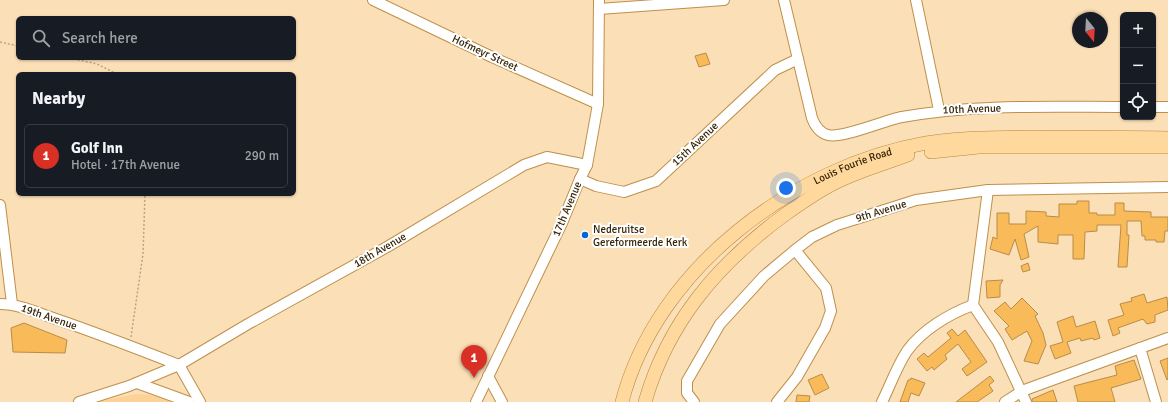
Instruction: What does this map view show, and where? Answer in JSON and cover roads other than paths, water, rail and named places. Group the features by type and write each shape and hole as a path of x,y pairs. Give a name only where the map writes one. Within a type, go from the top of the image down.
{"main road":[{"name":"Louis Fourie Road","path":"623,402 634,367 650,333 685,284 725,242 757,216 788,195 836,171 905,147 953,140 1048,137 1168,138"},
{"name":"Louis Fourie Road","path":"623,402 636,368 670,311 688,287 728,245 791,199 813,187 867,166 908,155 947,149 979,147 1168,147"},
{"path":"645,402 652,380 678,325 701,291 736,255 780,219 836,182 908,155"},
{"path":"615,402 626,372 650,333"}],"street":[{"name":"Hofmeyr Street","path":"373,0 492,57 598,104"},
{"path":"599,4 724,0"},
{"path":"784,0 798,60"},
{"path":"916,0 939,110"},
{"name":"17th Avenue","path":"476,402 562,223 587,165 598,104 599,4"},
{"name":"10th Avenue","path":"798,60 812,118 815,124 824,133 838,135 892,119 939,110 1120,107"},
{"name":"15th Avenue","path":"580,179 602,188 624,192 656,181 775,70 798,60"},
{"path":"1156,107 1168,107"},
{"name":"18th Avenue","path":"79,402 137,383 179,365 248,324 387,247 524,166 547,157 587,165"},
{"name":"9th Avenue","path":"694,402 687,394 687,381 720,324 764,276 812,237 837,225 881,210 935,196 988,190 1168,187"},
{"path":"988,190 973,305 998,342 1026,402"},
{"name":"19th Avenue","path":"0,205 1,230 12,304 129,345 179,365"},
{"path":"777,402 797,377 825,328 831,311 826,288 795,250"},
{"path":"0,304 12,304"},
{"path":"882,402 907,352 914,344 940,322 973,305"},
{"path":"1005,402 1022,391 1168,338"},
{"path":"1140,348 1156,402"},
{"path":"179,365 200,402"},
{"path":"488,376 502,402"},
{"path":"137,383 189,402"}],"place":[{"name":"Nederuitse Gereformeerde Kerk","path":"585,235"},
{"name":"Golf Inn","path":"474,378"}]}
